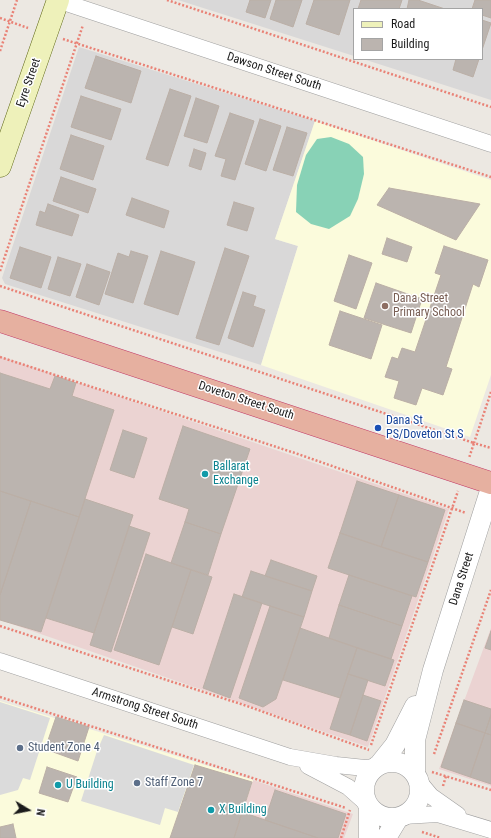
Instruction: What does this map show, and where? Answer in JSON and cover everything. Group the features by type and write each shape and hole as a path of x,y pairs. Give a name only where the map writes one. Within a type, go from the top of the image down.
{"highway":[{"name":"Doveton Street South","path":"0,321 491,483"}],"main road":[{"name":"Eyre Street","path":"0,166 58,0"}],"street":[{"name":"Dawson Street South","path":"58,0 491,144"},
{"name":"Dana Street","path":"420,774 415,740 433,670 491,488"},
{"name":"Armstrong Street South","path":"0,661 290,757 330,765 365,768 378,766"},
{"name":"Dana Street","path":"378,766 395,745 433,670"},
{"name":"Armstrong Street South","path":"290,757 348,787 368,805"},
{"path":"370,838 368,805 364,795 364,783 370,772 378,766 389,762 399,763 420,774 436,800 475,824"},
{"path":"386,838 406,821 418,800 420,774"},
{"path":"368,805 382,817 406,821 438,814 491,830"}],"path":[{"path":"0,51 17,0"},
{"path":"167,0 491,107"},
{"path":"0,271 88,10"},
{"path":"0,18 491,177"},
{"path":"0,286 491,448"},
{"path":"0,357 295,453 453,508"},
{"path":"0,626 247,706 369,750 453,508 491,392"},
{"path":"433,757 491,590"},
{"path":"0,697 350,809 341,838"},
{"path":"420,774 491,790"},
{"path":"406,821 440,838"}],"shaded area":[{"path":"178,0 491,0 491,100 366,60 483,60 483,8 353,8 353,56"},
{"path":"79,47 315,121 275,239 298,246 261,365 5,284 2,278"},
{"name":"Dana Street Primary School","path":"315,121 491,180 491,375 470,437 261,365 298,246 275,239"},
{"path":"0,356 449,509 368,747 0,620"},
{"path":"491,628 491,786 439,769"},
{"path":"0,701 253,780 234,838 0,838"},
{"name":"Student Zone 4","path":"0,702 50,718 30,780 23,778 18,790 0,795"},
{"name":"Staff Zone 7","path":"104,735 194,765 178,812 165,808 160,825 81,801 97,751"},
{"path":"253,780 353,814 344,838 234,838"}],"green space":[{"path":"331,137 349,144 363,157 364,174 358,199 350,216 329,229 311,224 296,212 297,185 306,155 317,139"}],"building":[{"path":"250,0 271,0 265,18 246,12"},
{"path":"276,0 302,0 293,27 270,19"},
{"path":"314,0 350,0 339,35 306,24"},
{"path":"361,0 402,0 399,8 358,8"},
{"path":"409,0 418,0 442,8 407,8"},
{"path":"475,0 491,0 491,18 483,15 483,8 472,8"},
{"path":"483,20 491,23 483,47"},
{"path":"96,56 141,71 131,103 85,88"},
{"path":"456,60 479,60 473,77 453,70"},
{"path":"170,89 191,96 168,166 146,159"},
{"path":"81,96 121,109 111,140 71,127"},
{"path":"196,98 219,106 207,143 184,136"},
{"path":"230,113 254,121 235,180 221,176 226,159 215,156"},
{"path":"260,119 281,126 266,171 245,164"},
{"path":"287,127 307,133 293,176 273,170"},
{"path":"71,135 104,146 93,180 60,169"},
{"path":"194,149 206,153 201,170 189,166"},
{"path":"61,177 96,189 88,213 53,201"},
{"path":"389,188 480,204 456,240 377,205"},
{"path":"132,198 169,211 164,228 126,215"},
{"path":"234,202 254,208 247,231 227,225"},
{"path":"48,204 79,215 72,236 36,225 40,211 45,213"},
{"path":"387,238 412,247 407,262 382,254"},
{"path":"444,246 488,260 479,287 473,284 446,367 452,369 443,395 422,388 416,405 394,398 399,381 385,377 392,357 398,359 402,348 415,352 441,275 435,273"},
{"path":"20,247 51,257 41,288 10,278"},
{"path":"225,248 249,256 219,345 196,338"},
{"path":"131,251 148,256 133,303 105,294 118,253 129,257"},
{"path":"161,251 195,262 178,315 144,304"},
{"path":"349,255 372,263 356,309 334,301"},
{"path":"58,257 81,264 70,296 48,289"},
{"path":"87,264 110,272 99,305 76,297"},
{"path":"376,283 422,299 411,333 364,318"},
{"path":"243,292 256,296 253,306 265,310 253,347 228,338"},
{"path":"340,311 382,325 371,359 329,345"},
{"path":"0,373 50,389 55,376 76,383 72,396 114,410 79,517 0,491"},
{"name":"Ballarat Exchange","path":"183,426 250,449 221,534 185,522 189,509 159,499"},
{"path":"123,430 147,438 134,478 110,470"},
{"path":"357,481 399,495 381,547 340,533"},
{"path":"0,491 31,501 0,595"},
{"path":"399,495 445,510 428,562 381,547"},
{"path":"85,499 133,515 94,633 46,618"},
{"path":"31,501 79,517 41,632 0,620 0,595"},
{"path":"185,522 221,534 208,575 171,563"},
{"path":"129,526 150,533 111,652 90,645"},
{"path":"340,533 428,562 416,597 328,568"},
{"path":"146,554 191,570 159,665 114,650"},
{"path":"271,560 317,576 312,591 265,576"},
{"path":"191,570 212,577 193,634 172,627"},
{"path":"251,571 312,591 304,617 242,597"},
{"path":"349,575 412,596 402,626 339,605"},
{"path":"234,594 262,603 230,698 203,688"},
{"path":"339,605 402,626 391,659 329,638"},
{"path":"270,606 304,617 276,699 263,707 239,698"},
{"path":"300,628 357,648 340,698 283,680"},
{"path":"491,631 491,650 485,648"},
{"path":"357,648 394,660 385,686 348,674"},
{"path":"348,674 368,680 350,735 330,729"},
{"path":"363,695 381,701 367,741 350,735"},
{"path":"464,700 491,709 491,715 485,733 456,723"},
{"path":"491,715 491,735 485,733"},
{"path":"56,717 89,727 78,761 45,749"},
{"path":"456,723 485,733 470,777 441,767"},
{"path":"485,733 491,735 491,784 470,777"},
{"name":"X Building","path":"195,765 252,782 234,838 170,838"},
{"name":"U Building","path":"47,767 77,777 68,802 39,793"},
{"path":"275,790 346,814 338,838 318,838 265,820"},
{"path":"242,812 265,820 318,838 234,838"},
{"path":"13,824 16,838 0,838 0,827"}],"place":[{"name":"Dana Street Primary School","path":"385,306"},
{"name":"Dana St PS/Doveton St S","path":"378,428"},
{"name":"Ballarat Exchange","path":"205,474"},
{"name":"Student Zone 4","path":"20,748"},
{"name":"Staff Zone 7","path":"137,783"},
{"name":"U Building","path":"58,785"},
{"name":"X Building","path":"211,810"}]}
